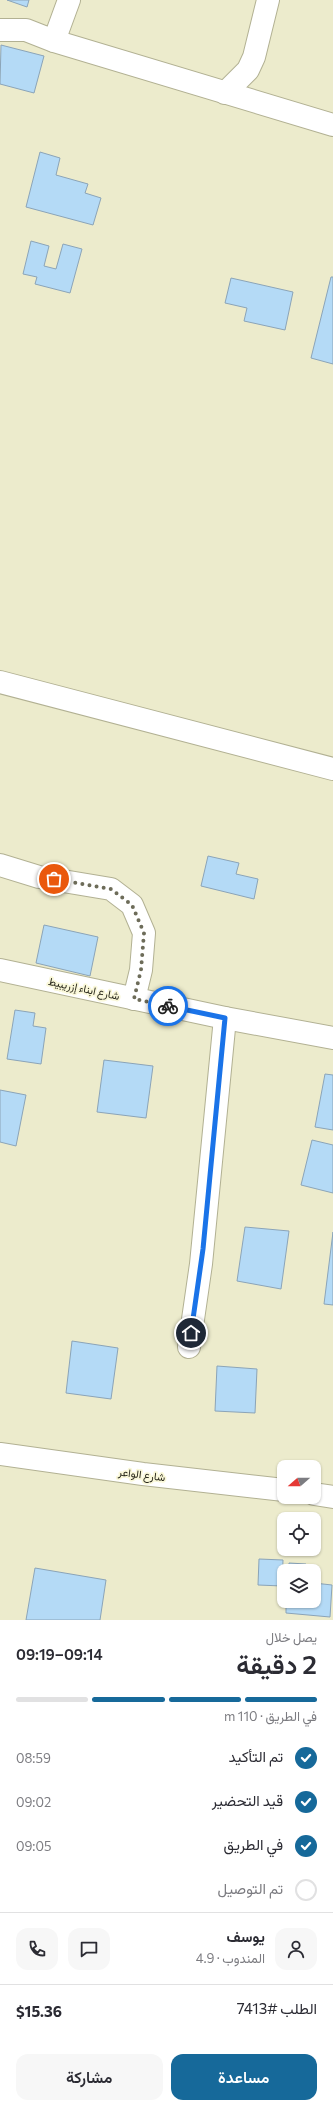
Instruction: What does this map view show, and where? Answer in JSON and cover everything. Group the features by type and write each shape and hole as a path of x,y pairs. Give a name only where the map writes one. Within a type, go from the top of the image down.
{"street":[{"path":"54,41 69,0"},
{"path":"225,93 248,70 254,57 268,0"},
{"path":"0,30 26,30 54,41 333,126"},
{"path":"0,682 333,769"},
{"path":"0,865 39,877 111,889 132,905 144,933 141,970 134,999"},
{"name":"شارع ابناء إزريبيط","path":"0,970 225,1018 333,1038"},
{"path":"189,1347 203,1249 225,1018"},
{"name":"شارع الواعر","path":"0,1454 135,1473 277,1489"},
{"path":"321,1495 333,1497"}],"building":[{"path":"7,0 29,0 27,7"},
{"path":"1,45 44,56 34,93 0,84"},
{"path":"40,152 60,158 56,175 88,184 85,193 101,198 93,225 26,207"},
{"path":"31,241 49,246 44,266 56,269 63,244 82,249 70,293 35,284 37,277 23,274"},
{"path":"331,277 333,277 333,364 311,358"},
{"path":"231,278 293,292 285,330 244,321 247,308 225,303"},
{"path":"208,856 239,863 236,874 258,879 254,899 201,886"},
{"path":"44,925 98,937 90,976 36,963"},
{"path":"15,1010 35,1013 33,1026 46,1028 41,1064 7,1059"},
{"path":"104,1060 153,1066 146,1118 97,1112"},
{"path":"325,1074 333,1075 333,1130 315,1127"},
{"path":"0,1090 26,1095 16,1146 0,1142"},
{"path":"312,1140 333,1145 333,1193 301,1185"},
{"path":"245,1227 289,1231 281,1289 237,1281"},
{"path":"333,1232 333,1305 324,1304"},
{"path":"72,1341 118,1348 111,1399 66,1393"},
{"path":"217,1366 257,1369 255,1413 215,1411"},
{"path":"259,1559 283,1560 283,1564 277,1564 277,1586 258,1585"},
{"path":"35,1568 106,1580 100,1620 26,1620"},
{"path":"321,1584 332,1585 330,1617 286,1613 286,1608 321,1608"}],"way so far":[{"path":"54,879 111,889 132,905 144,933 141,970 134,999 168,1006"}],"route":[{"path":"168,1006 225,1018 203,1249 191,1333"}]}
